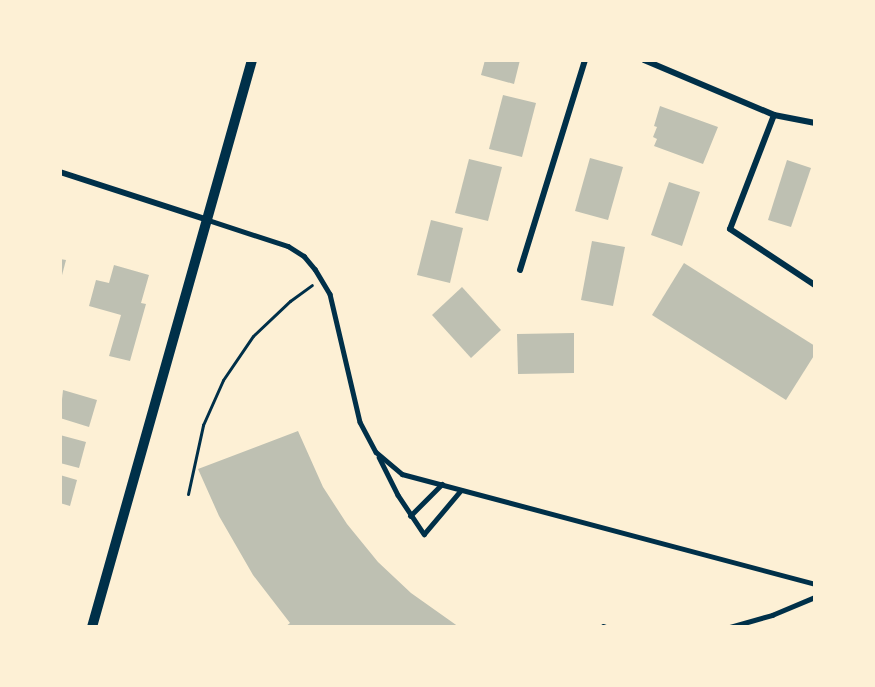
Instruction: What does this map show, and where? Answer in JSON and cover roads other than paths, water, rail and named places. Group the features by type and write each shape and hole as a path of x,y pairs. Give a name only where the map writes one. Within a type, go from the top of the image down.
{"street":[{"path":"92,627 252,60"},
{"path":"520,270 585,60"},
{"path":"644,60 774,115 815,123"},
{"path":"774,115 730,229 815,285"},
{"path":"60,172 208,220"}],"lane":[{"path":"208,220 288,246 304,256 323,279 341,333 353,401 360,422 410,516 424,534 460,490"},
{"path":"376,452 402,474 815,584"},
{"path":"410,516 442,484"},
{"path":"730,627 772,615 815,597"}]}
